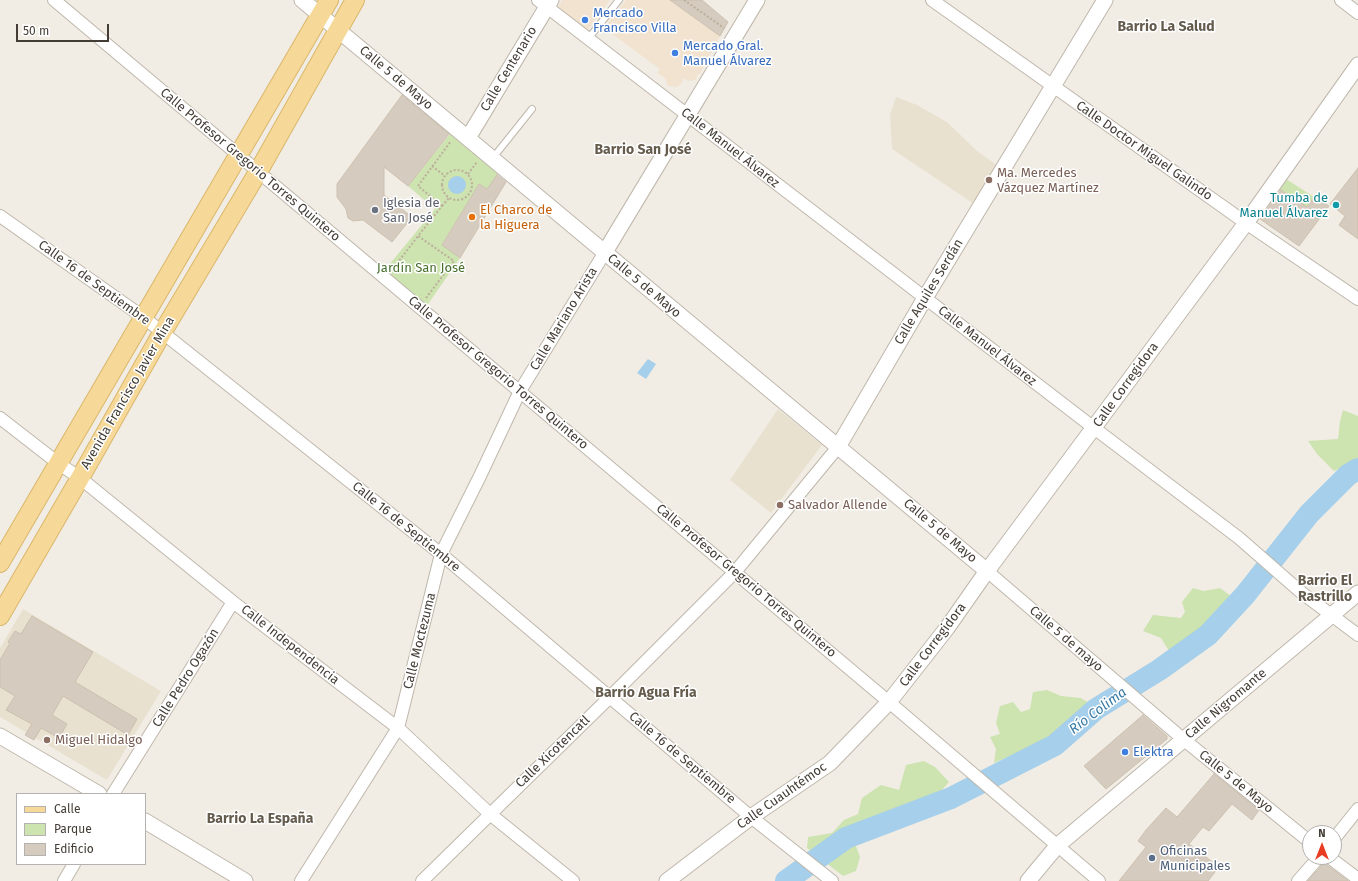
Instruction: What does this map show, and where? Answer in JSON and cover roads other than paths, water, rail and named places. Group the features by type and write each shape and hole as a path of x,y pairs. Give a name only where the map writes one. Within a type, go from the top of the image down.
{"main road":[{"name":"Avenida Francisco Javier Mina","path":"0,616 162,333 258,172 355,0"},
{"name":"Avenida Francisco Javier Mina","path":"0,563 324,8"}],"street":[{"name":"Calle Profesor Gregorio Torres Quintero","path":"54,0 735,572 1099,881"},
{"name":"Calle 5 de Mayo","path":"302,0 324,8 338,30 987,571"},
{"name":"Calle Mariano Arista","path":"520,391 757,0"},
{"name":"Calle Doctor Miguel Galindo","path":"932,0 1246,223 1358,299"},
{"name":"Calle Aquiles Serdán","path":"735,572 838,447 1052,86 1106,0"},
{"path":"1341,0 1358,13"},
{"name":"Calle Manuel Álvarez","path":"545,2 588,40 1239,538 1302,592 1358,635"},
{"name":"Calle Centenario","path":"463,134 545,2"},
{"name":"Calle Corregidora","path":"889,702 947,628 987,571 1246,223 1358,65"},
{"name":"Calle 16 de Septiembre","path":"0,216 143,317 441,554 751,817 832,881"},
{"name":"Calle Moctezuma","path":"301,881 398,728 441,554 520,391"},
{"name":"Calle Independencia","path":"0,418 80,478 233,602 398,728 490,814 573,881"},
{"name":"Calle 5 de mayo","path":"987,571 1144,706"},
{"name":"Calle Xicotencatl","path":"422,881 735,572"},
{"name":"Calle Nigromante","path":"1028,881 1057,846 1358,593"},
{"name":"Calle Pedro Ogazón","path":"114,793 233,602"},
{"name":"Calle Cuauhtémoc","path":"667,881 751,817 830,763 889,702"},
{"name":"Calle 5 de Mayo","path":"1144,706 1302,836"},
{"path":"0,736 97,793"},
{"path":"1342,829 1358,809"},
{"path":"146,823 245,881"},
{"path":"64,881 73,865"},
{"path":"1298,881 1312,865"},
{"path":"1340,865 1358,879"}],"lane":[{"path":"588,40 619,0"},
{"path":"492,159 532,109"}],"water":[{"path":"453,176 461,176 466,181 464,192 461,194 453,194 448,189 448,181"},
{"path":"648,359 656,364 646,379 637,373"}],"waterway":[{"name":"Río Colima","path":"786,881 846,838 951,798 1055,745 1096,709 1159,670 1208,635 1245,595 1309,514 1348,475 1358,469"}],"place":[{"name":"Mercado Francisco Villa","path":"585,20"},
{"name":"Mercado Gral. Manuel Álvarez","path":"675,53"},
{"name":"Ma. Mercedes Vázquez Martínez","path":"989,180"},
{"name":"Tumba de Manuel Álvarez","path":"1336,205"},
{"name":"Iglesia de San José","path":"375,210"},
{"name":"El Charco de la Higuera","path":"472,217"},
{"name":"Salvador Allende","path":"780,505"},
{"name":"Miguel Hidalgo","path":"47,740"},
{"name":"Elektra","path":"1125,752"},
{"name":"Oficinas Municipales","path":"1152,858"}],"district":[{"name":"Barrio La Salud","path":"1166,27"},
{"name":"Barrio San José","path":"643,150"},
{"name":"Barrio El Rastrillo","path":"1325,590"},
{"name":"Barrio Agua Fría","path":"646,693"},
{"name":"Barrio La España","path":"260,819"}],"park label":[{"name":"Jardín San José","path":"421,268"}]}
